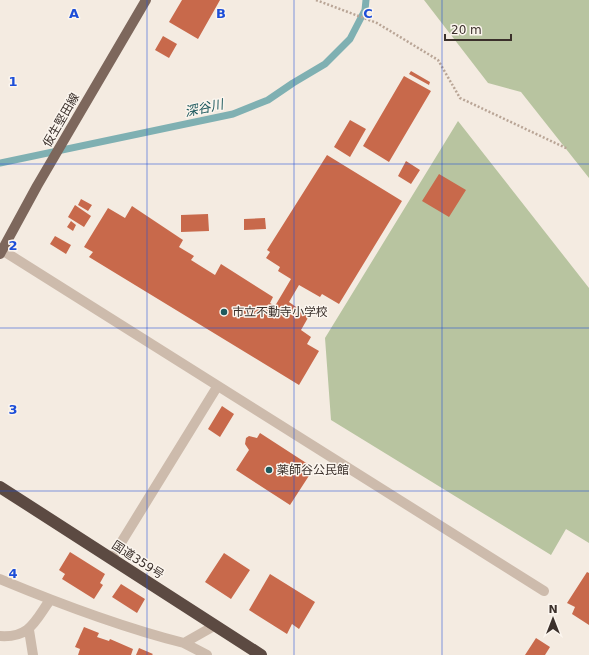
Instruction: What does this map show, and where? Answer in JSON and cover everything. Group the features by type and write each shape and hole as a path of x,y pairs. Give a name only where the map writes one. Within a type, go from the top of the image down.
{"highway":[{"name":"国道359号","path":"0,488 261,655"}],"main road":[{"name":"仮生堅田線","path":"1,252 37,186 146,0"}],"street":[{"path":"1,252 544,591"},
{"path":"111,559 217,386"},
{"path":"0,579 50,600 137,631 184,643 207,655"},
{"path":"0,636 13,637 29,630 50,600"},
{"path":"184,643 214,626"},
{"path":"29,630 33,655"}],"path":[{"path":"316,0 377,23 438,60 460,98 568,149"}],"green space":[{"path":"424,0 589,0 589,178 521,92 488,83"},
{"path":"458,121 589,288 589,543 566,529 551,555 331,420 325,338"}],"building":[{"path":"182,0 220,0 198,39 169,22"},
{"path":"163,36 177,44 169,58 155,50"},
{"path":"411,71 430,82 429,85 409,74"},
{"path":"404,76 431,91 389,162 363,146"},
{"path":"350,120 366,129 350,157 334,147"},
{"path":"327,155 402,201 339,304 322,294 320,297 299,285 289,302 309,316 301,330 311,337 307,344 319,351 299,385 89,257 93,252 84,247 108,208 125,218 132,206 183,240 179,247 194,256 191,260 215,275 221,264 273,297 270,303 275,306 291,279 278,271 280,267 266,258 270,252 267,250"},
{"path":"406,161 420,170 411,184 398,176"},
{"path":"439,174 466,190 449,217 422,201"},
{"path":"81,199 92,205 88,211 78,205"},
{"path":"75,205 91,216 84,227 68,217"},
{"path":"208,214 209,231 181,232 181,215"},
{"path":"265,218 266,229 244,230 244,219"},
{"path":"71,221 76,225 73,231 67,227"},
{"path":"55,236 71,245 66,254 50,244"},
{"path":"222,406 234,414 220,437 208,429"},
{"path":"260,433 314,468 290,505 236,470 249,450 245,444 246,438 249,436 257,438"},
{"path":"70,552 105,574 100,583 103,585 94,599 62,579 65,574 59,570"},
{"path":"224,553 250,570 231,599 205,582"},
{"path":"587,572 589,573 589,625 572,614 575,607 567,603"},
{"path":"270,574 315,602 299,629 292,624 287,634 249,610"},
{"path":"121,584 145,599 137,613 112,597"},
{"path":"84,627 99,633 97,637 109,641 110,639 133,649 131,655 78,655 80,649 75,647"},
{"path":"536,638 550,647 545,655 525,655"},
{"path":"139,648 153,654 136,655"}],"waterway":[{"name":"深谷川","path":"0,163 233,114 268,100 325,64 350,39 365,10 366,0"}],"place":[{"name":"市立不動寺小学校","path":"224,312"},
{"name":"薬師谷公民館","path":"269,470"}]}
